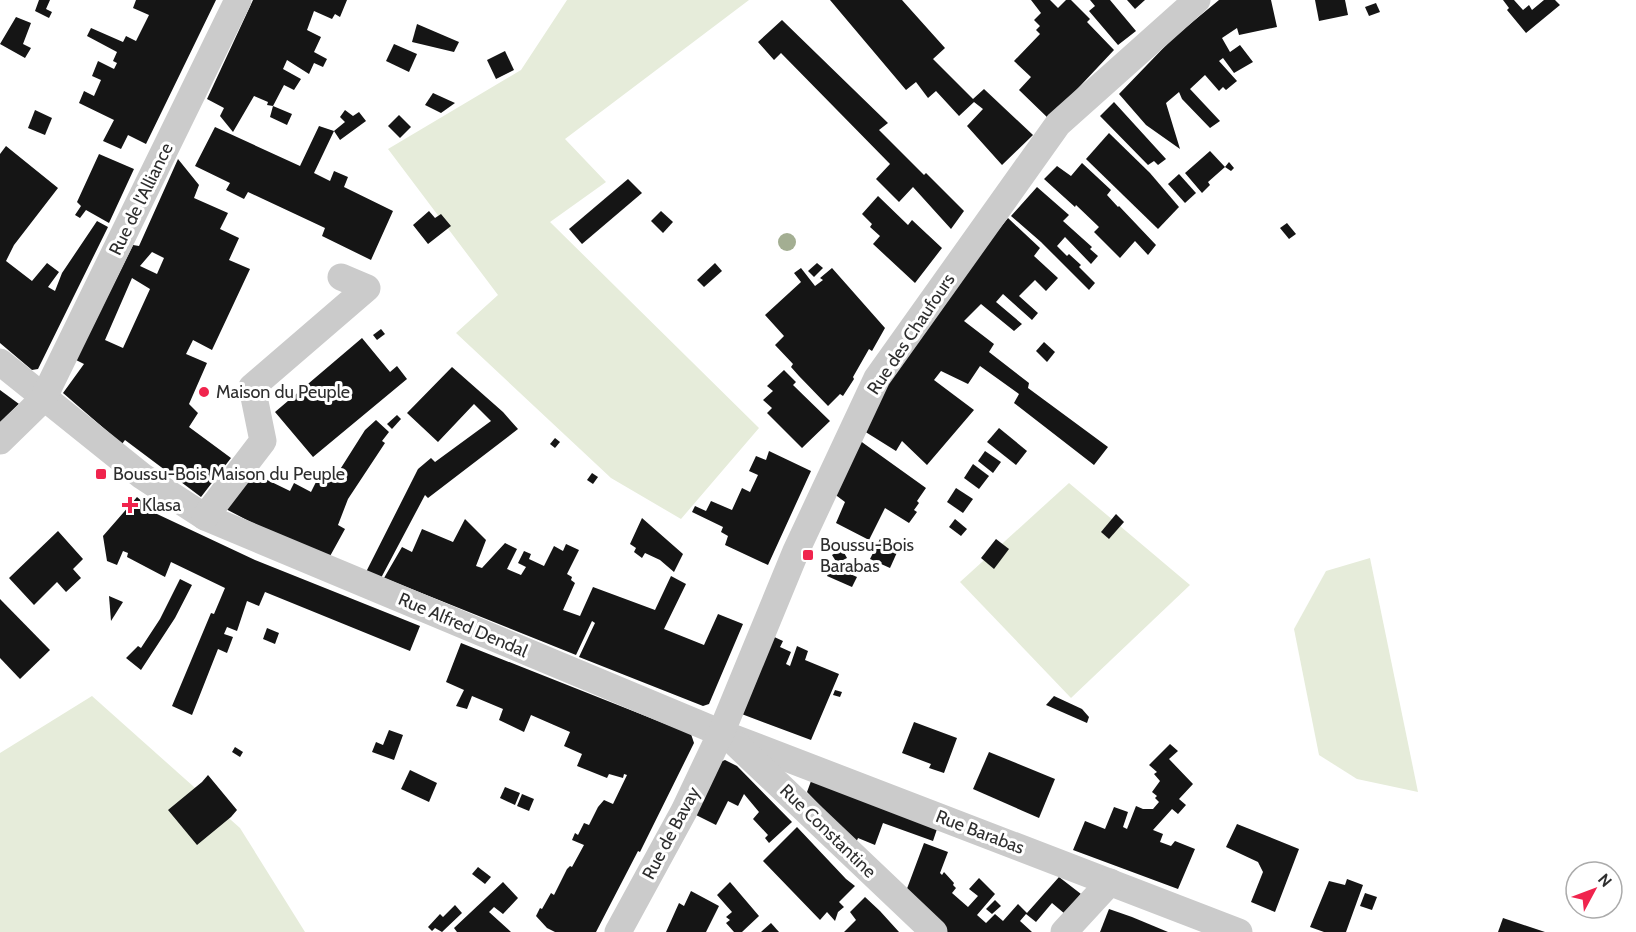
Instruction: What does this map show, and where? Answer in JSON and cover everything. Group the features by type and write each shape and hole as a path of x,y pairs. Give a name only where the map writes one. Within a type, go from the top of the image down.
{"street":[{"name":"Rue de l'Alliance","path":"0,441 43,399 238,0"},
{"name":"Rue des Chaufours","path":"721,733 796,551 877,378 1058,124 1197,0"},
{"path":"205,517 263,441 252,387 367,288 341,277"},
{"name":"Rue Alfred Dendal","path":"0,362 43,399 142,476 205,517 721,733"},
{"name":"Rue Barabas","path":"721,733 1239,932"},
{"name":"Rue de Bavay","path":"618,932 684,811 721,733"},
{"name":"Rue Constantine","path":"721,733 743,750 934,932"},
{"path":"1064,932 1110,882"}],"green space":[{"path":"567,0 749,0 565,139 606,182 550,222 759,428 681,519 611,478 456,333 498,295 388,149 521,70"},
{"path":"1069,483 1190,585 1071,698 960,582"},
{"path":"1370,558 1418,792 1357,779 1319,755 1294,629 1326,571"},
{"path":"92,696 240,828 305,932 0,932 0,753"}],"building":[{"path":"39,0 50,0 46,9 52,12 49,18 35,11"},
{"path":"136,0 216,0 146,144 128,135 121,149 103,141 114,120 79,103 84,91 94,96 101,80 92,76 98,61 114,69 117,63 113,61 117,52 87,36 91,28 123,42 126,36 136,41 149,15 133,8"},
{"path":"253,0 347,0 340,17 335,14 332,19 314,11 307,30 321,37 314,52 327,59 323,67 314,63 309,74 287,60 283,69 301,79 294,90 284,85 273,106 267,105 268,102 254,96 233,132 220,116 224,108 207,99"},
{"path":"830,0 902,0 945,48 933,59 973,99 984,89 1033,135 1002,165 967,126 983,109 974,102 959,116 936,91 928,98 916,82 906,90"},
{"path":"1031,0 1050,0 1058,8 1066,0 1071,0 1090,19 1087,22 1114,50 1049,119 1019,90 1031,77 1014,61 1040,34 1036,30 1040,26 1034,20 1041,13"},
{"path":"1090,0 1110,0 1136,31 1118,45 1089,11 1095,6"},
{"path":"1127,0 1145,0 1135,9"},
{"path":"1219,0 1271,0 1277,27 1239,35 1237,28 1222,38 1230,52 1240,45 1253,62 1234,73 1223,58 1219,61 1237,81 1226,90 1223,87 1219,91 1205,75 1190,89 1220,121 1210,128 1182,99 1179,92 1166,103 1180,149 1146,125 1119,94 1173,38"},
{"path":"1315,0 1345,0 1348,15 1319,21"},
{"path":"1503,0 1514,0 1523,10 1529,5 1532,10 1544,0 1555,0 1560,5 1526,33 1507,10 1509,8"},
{"path":"1376,3 1380,12 1369,16 1365,7"},
{"path":"16,17 31,23 23,44 31,48 25,58 0,44"},
{"path":"782,20 888,123 879,130 964,211 951,229 913,187 899,202 876,179 890,164 781,53 774,60 758,42"},
{"path":"417,24 459,42 454,52 412,42"},
{"path":"394,44 417,54 409,72 386,61"},
{"path":"505,51 514,70 496,79 487,60"},
{"path":"433,93 455,103 441,113 425,105"},
{"path":"1114,102 1166,159 1158,165 1154,161 1148,165 1100,116"},
{"path":"273,106 292,114 287,125 270,117"},
{"path":"35,110 52,118 45,135 28,128"},
{"path":"345,110 353,116 359,112 366,121 340,140 334,131 345,122 340,117"},
{"path":"399,115 411,127 400,138 388,126"},
{"path":"319,126 334,131 314,173 330,181 334,171 348,177 344,187 393,211 371,260 322,236 325,228 248,192 244,199 226,190 230,183 195,166 215,127 300,166"},
{"path":"1109,133 1150,173 1179,207 1158,229 1086,159"},
{"path":"6,146 58,188 14,245 6,261 32,281 47,263 59,272 48,287 55,291 62,273 97,221 108,227 38,369 32,370 0,343 0,154"},
{"path":"1210,151 1225,167 1208,182 1210,185 1202,193 1185,173"},
{"path":"99,154 134,169 109,223 86,210 80,218 75,215 81,206 77,202"},
{"path":"178,159 199,185 194,198 228,213 220,229 239,238 229,260 250,269 212,350 193,340 186,354 207,363 189,404 198,413 189,427 231,458 201,497 125,440 122,444 63,393 84,364 76,360 133,245 139,246","holes":["152,252 164,258 157,274 140,266","132,278 150,289 123,348 105,340"]},
{"path":"1229,162 1234,168 1231,171 1225,167"},
{"path":"1082,163 1111,190 1107,195 1156,245 1148,255 1135,241 1120,258 1094,232 1099,227 1044,179 1057,166 1071,176"},
{"path":"1179,174 1196,193 1185,203 1168,184"},
{"path":"628,179 642,193 582,244 569,229"},
{"path":"1037,187 1069,215 1063,221 1092,247 1090,249 1098,256 1091,264 1065,237 1057,246 1081,265 1079,267 1095,283 1089,290 1011,216"},
{"path":"878,196 908,225 912,220 942,248 915,283 873,244 880,236 870,227 872,224 862,214"},
{"path":"429,211 435,218 441,214 451,226 428,244 413,225"},
{"path":"661,211 673,222 663,233 651,221"},
{"path":"1008,218 1040,248 1034,256 1058,278 1046,291 1035,280 1019,296 1038,313 1032,320 1003,294 996,302 1022,324 1014,331 981,304 964,321 994,344 989,352 1029,383 1028,388 1108,447 1094,465 1014,403 1019,394 980,366 968,384 941,371 934,380 974,410 927,465 902,441 896,451 864,431 900,361 956,282"},
{"path":"1287,223 1296,234 1289,239 1280,228"},
{"path":"715,263 722,271 704,287 697,280"},
{"path":"817,263 823,268 814,277 808,271"},
{"path":"801,268 815,286 823,280 820,278 832,268 885,328 872,351 869,349 843,396 840,394 828,406 791,367 793,364 775,345 784,336 765,315 801,282 794,273"},
{"path":"381,329 385,334 377,340 373,335"},
{"path":"362,338 390,372 397,366 407,379 313,457 275,412"},
{"path":"1044,342 1055,352 1047,362 1036,351"},
{"path":"452,367 503,412 518,429 428,498 425,495 381,578 366,572 418,469 431,458 435,462 491,421 474,404 438,442 407,413"},
{"path":"784,370 796,382 793,385 830,421 802,448 767,413 772,408 763,400 773,391 767,386"},
{"path":"0,390 19,404 0,422"},
{"path":"397,415 401,419 392,429 387,424"},
{"path":"376,420 389,432 382,441 385,443 348,499 338,525 345,529 329,558 274,534 222,507 247,470 290,491 294,483 311,492 321,472 334,479 365,430"},
{"path":"999,428 1027,451 1016,465 987,442"},
{"path":"555,438 560,442 555,448 550,444"},
{"path":"859,440 926,488 917,501 919,503 914,510 917,512 909,523 885,508 869,540 836,523 845,502 833,493"},
{"path":"769,451 811,471 768,565 725,545 728,536 721,532 723,527 692,512 695,506 706,511 711,501 732,510 742,488 750,492 758,475 749,471 756,456 766,460"},
{"path":"985,451 1001,462 993,473 978,461"},
{"path":"973,464 989,476 979,489 964,478"},
{"path":"592,473 598,477 593,484 587,480"},
{"path":"956,488 973,499 963,513 947,502"},
{"path":"137,497 157,514 255,560 420,626 410,651 265,592 259,606 247,601 237,631 227,627 224,634 233,637 227,653 218,649 192,715 172,706 211,613 214,614 225,588 171,562 165,577 127,557 128,553 123,551 117,565 107,561 103,536"},
{"path":"1116,514 1124,522 1109,539 1101,532"},
{"path":"642,518 683,554 674,572 660,560 645,553 642,558 634,552 636,548 630,544"},
{"path":"465,519 486,540 476,566 482,568 505,543 517,549 507,569 521,575 526,567 518,563 524,551 531,554 529,559 544,566 554,546 563,551 566,544 579,550 567,574 575,583 563,610 580,616 593,587 655,610 671,576 686,584 664,629 704,645 718,614 743,624 709,704 703,706 579,657 595,623 592,621 576,655 384,578 402,547 412,552 422,529 453,542"},
{"path":"955,519 967,529 961,536 949,527"},
{"path":"58,531 83,559 73,569 81,578 66,592 57,582 34,605 9,578"},
{"path":"880,539 899,548 890,568 870,559"},
{"path":"996,539 1009,549 994,569 981,558"},
{"path":"842,549 847,558 837,563 832,555"},
{"path":"832,566 857,577 852,587 827,576"},
{"path":"180,579 192,585 175,618 141,670 126,658 138,646 141,648 160,619"},
{"path":"109,596 123,602 111,621"},
{"path":"0,599 50,650 20,679 0,658"},
{"path":"267,628 279,633 275,644 263,639"},
{"path":"770,635 783,641 780,647 791,652 786,664 790,666 797,646 808,651 805,660 839,674 811,740 739,713"},
{"path":"461,643 691,734 694,743 640,852 638,851 596,932 555,932 547,928 536,916 551,893 554,895 567,869 572,867 584,845 572,840 575,833 578,835 584,823 589,825 604,800 613,804 627,775 624,774 623,778 609,774 607,778 577,766 582,754 564,746 570,732 531,715 524,732 499,720 503,709 472,696 467,709 456,706 464,690 446,682"},
{"path":"835,690 842,692 840,697 833,695"},
{"path":"1054,696 1082,709 1089,717 1087,723 1046,705"},
{"path":"914,722 957,738 944,773 929,768 931,764 902,753"},
{"path":"389,730 403,735 394,760 372,752 376,742 383,745"},
{"path":"1170,744 1178,751 1169,759 1193,784 1179,799 1186,805 1178,814 1172,809 1153,830 1163,834 1160,842 1171,846 1175,841 1195,849 1178,889 1073,850 1085,821 1105,829 1114,807 1128,812 1123,827 1127,829 1136,806 1153,809 1159,802 1155,798 1157,796 1152,792 1160,781 1154,774 1157,772 1149,765"},
{"path":"235,747 243,752 240,757 232,752"},
{"path":"989,752 1055,779 1039,818 973,789"},
{"path":"725,760 737,766 792,822 769,843 765,838 768,835 753,819 759,812 744,794 738,806 728,801 716,825 694,814 718,763"},
{"path":"410,770 437,783 429,802 401,789"},
{"path":"814,773 938,826 933,841 883,823 875,845 858,838 856,843 807,792"},
{"path":"208,775 237,810 197,845 168,810"},
{"path":"505,787 520,793 515,805 500,798"},
{"path":"522,794 534,799 529,811 517,806"},
{"path":"1237,824 1299,849 1275,912 1251,902 1263,872 1258,862 1226,847"},
{"path":"797,827 855,886 839,902 844,907 838,912 835,921 827,912 820,920 763,861"},
{"path":"924,843 948,852 940,873 942,875 944,872 954,883 956,888 952,893 968,907 978,896 969,889 979,878 995,894 977,915 986,923 995,914 1003,921 1018,904 1027,913 1059,877 1081,894 1065,914 1052,903 1036,922 1026,914 1020,921 1032,932 944,932 905,894"},
{"path":"478,867 491,877 485,884 472,874"},
{"path":"1347,879 1363,885 1346,932 1324,932 1310,927 1329,881 1345,885"},
{"path":"503,882 518,898 503,914 494,907 489,912 511,932 457,932 454,928"},
{"path":"730,882 759,916 742,932 734,932 726,923 730,920 726,917 732,912 717,895"},
{"path":"691,891 719,906 706,932 666,932 679,903 684,906"},
{"path":"1365,893 1377,897 1372,910 1360,906"},
{"path":"865,897 899,932 844,932 856,920 850,912"},
{"path":"995,900 1001,906 992,914 986,909"},
{"path":"455,905 462,913 442,932 435,928 432,931 428,927 440,914 443,917"},
{"path":"1109,909 1132,917 1168,932 1100,932"},
{"path":"1503,918 1545,932 1498,932"},
{"path":"771,923 779,932 761,932"}],"place":[{"name":"Maison du Peuple","path":"204,392"},
{"name":"Boussu-Bois Maison du Peuple","path":"101,474"},
{"name":"Klasa","path":"130,505"},
{"name":"Boussu-Bois Barabas","path":"808,555"}]}
